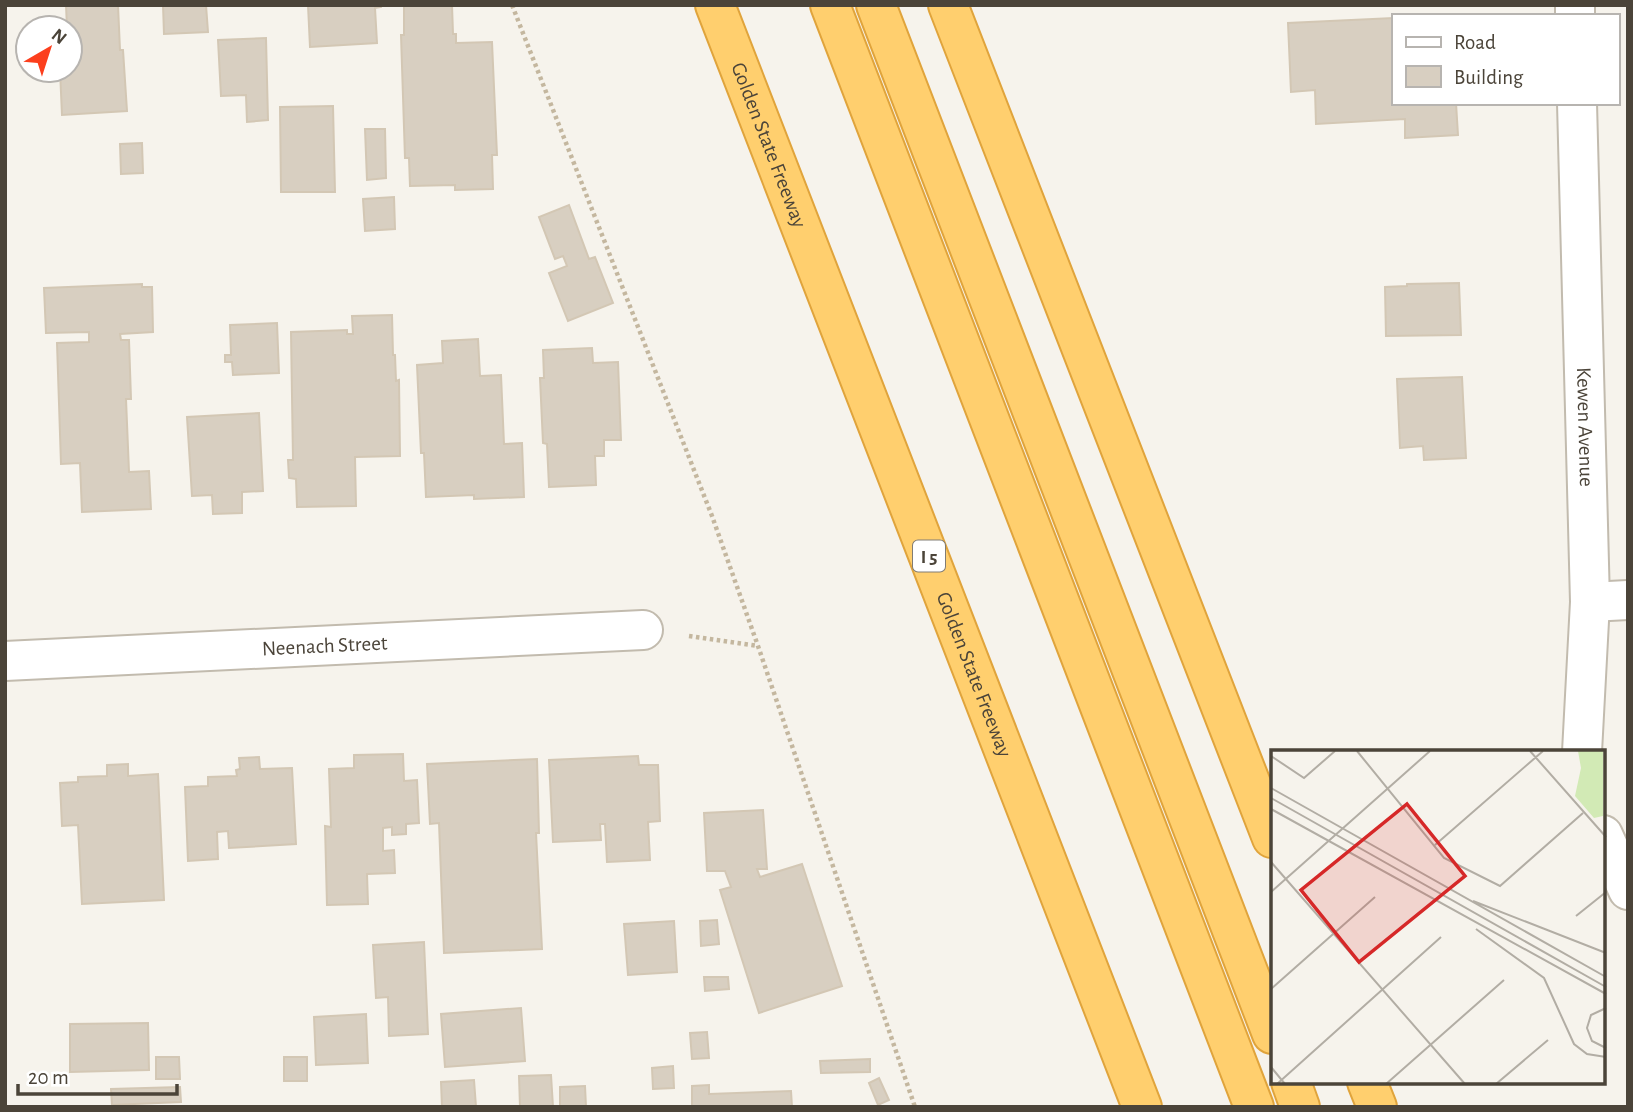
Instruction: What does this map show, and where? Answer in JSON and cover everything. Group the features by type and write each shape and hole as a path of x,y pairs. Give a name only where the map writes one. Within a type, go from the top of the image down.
{"highway":[{"name":"Golden State Freeway","path":"715,5 1142,1107"},
{"path":"831,5 1254,1107"},
{"path":"876,5 1271,1031"},
{"path":"948,5 1271,835"},
{"path":"1292,1084 1300,1107"},
{"path":"1368,1084 1377,1107"}],"street":[{"name":"Kewen Avenue","path":"1577,105 1590,602 1582,750"},
{"path":"1590,602 1628,600"},
{"name":"Neenach Street","path":"5,661 643,630"},
{"path":"1605,839 1628,890"}],"path":[{"path":"512,5 712,516 915,1107"},
{"path":"643,630 758,646"}],"building":[{"path":"66,5 118,5 127,111 62,115 61,84 84,84 84,14 66,14"},
{"path":"163,5 206,5 208,32 164,34"},
{"path":"308,5 381,5 375,8 377,43 310,47"},
{"path":"404,5 452,5 456,43 492,42 497,155 492,155 493,189 455,190 455,185 410,186 409,158 405,158 401,35 404,35"},
{"path":"1392,18 1392,105 1456,105 1458,135 1405,138 1405,119 1316,124 1315,90 1291,92 1288,23"},
{"path":"266,38 268,120 247,122 246,95 221,96 218,40"},
{"path":"333,106 335,192 281,192 280,107"},
{"path":"365,129 385,129 386,178 367,180"},
{"path":"142,143 143,173 121,174 120,144"},
{"path":"394,197 395,229 365,231 363,199"},
{"path":"569,205 589,259 595,257 613,303 568,321 549,273 567,266 563,256 555,259 539,217"},
{"path":"1459,283 1461,335 1386,336 1385,287"},
{"path":"142,284 142,287 152,287 153,332 120,334 121,340 129,340 131,399 126,399 129,472 149,471 151,509 82,512 80,463 61,464 57,343 89,342 89,332 46,333 44,288"},
{"path":"392,315 393,355 396,381 399,380 400,456 355,457 356,506 297,507 296,479 289,478 288,460 293,460 291,332 347,330 347,334 353,334 352,316"},
{"path":"277,323 279,373 233,375 232,362 225,362 225,355 231,355 230,325"},
{"path":"478,339 480,376 501,375 504,444 522,443 524,497 426,497 417,365 443,363 442,341"},
{"path":"592,348 593,363 618,362 621,440 604,440 604,456 595,456 596,485 549,487 547,444 543,443 540,378 544,378 543,350"},
{"path":"1462,377 1466,458 1424,460 1423,446 1400,448 1397,379"},
{"path":"259,413 263,491 242,492 242,513 213,514 212,495 192,496 187,417"},
{"path":"403,754 404,781 417,780 419,823 406,824 406,834 392,835 392,827 383,828 383,851 394,850 395,873 367,874 368,904 327,905 325,826 331,827 329,769 354,768 354,755"},
{"path":"638,756 639,765 658,765 660,821 648,822 650,860 607,862 605,824 600,824 601,840 553,842 549,760"},
{"path":"259,757 260,769 292,768 296,844 229,848 228,831 217,832 218,859 188,861 185,787 208,786 208,777 237,776 236,770 240,769 239,758"},
{"path":"537,759 539,833 536,833 542,949 444,953 439,823 430,824 427,764"},
{"path":"128,764 128,776 158,774 164,900 82,904 78,825 62,826 60,783 78,782 78,777 107,776 107,765"},
{"path":"763,810 767,869 757,869 760,877 802,864 842,986 759,1013 720,890 731,887 725,871 707,871 704,813"},
{"path":"717,920 719,944 701,946 700,921"},
{"path":"674,921 677,972 628,975 624,924"},
{"path":"424,942 428,1034 389,1036 388,997 376,998 373,945"},
{"path":"704,977 728,977 729,989 705,991"},
{"path":"521,1008 525,1061 445,1067 441,1014"},
{"path":"366,1014 368,1063 316,1065 314,1017"},
{"path":"148,1023 149,1070 70,1072 70,1024"},
{"path":"707,1032 709,1058 692,1059 690,1033"},
{"path":"156,1057 179,1057 180,1079 156,1079"},
{"path":"284,1057 307,1057 307,1081 284,1081"},
{"path":"870,1059 870,1072 821,1073 820,1061"},
{"path":"673,1066 674,1088 653,1089 652,1068"},
{"path":"551,1075 553,1107 520,1107 519,1076"},
{"path":"879,1078 889,1100 878,1105 869,1083"},
{"path":"474,1080 476,1107 442,1107 441,1082"},
{"path":"709,1085 709,1094 791,1091 792,1107 692,1107 692,1086"},
{"path":"585,1086 586,1107 560,1107 560,1087"},
{"path":"180,1087 181,1102 112,1105 111,1089"}]}
